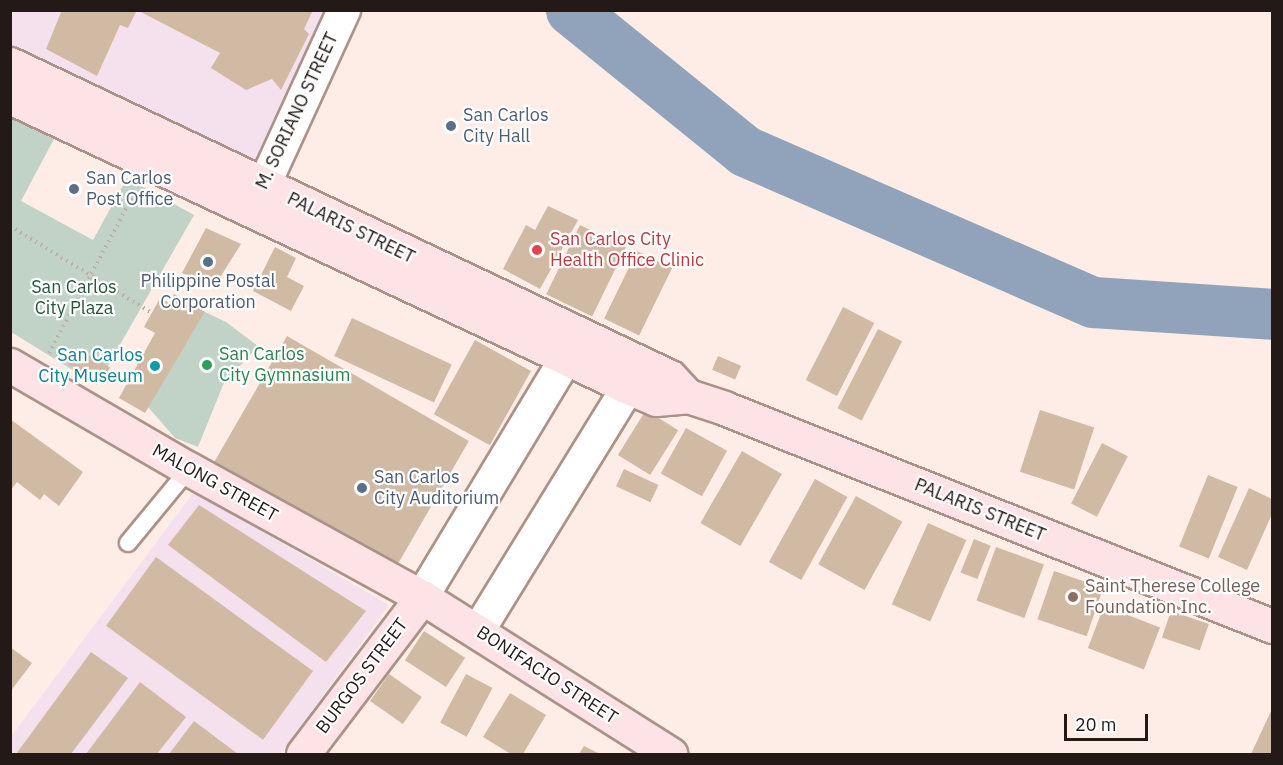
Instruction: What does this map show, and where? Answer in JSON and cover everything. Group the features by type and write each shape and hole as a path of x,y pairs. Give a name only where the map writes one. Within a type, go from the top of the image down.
{"main road":[{"name":"PALARIS STREET","path":"10,64 257,199 635,376 656,399 688,396 1272,626"},
{"name":"PALARIS STREET","path":"10,97 150,165 257,199"},
{"name":"MALONG STREET","path":"23,372 189,470 422,597"},
{"name":"BONIFACIO STREET","path":"422,597 670,754"},
{"name":"BURGOS STREET","path":"303,754 422,597"}],"street":[{"name":"M. SORIANO STREET","path":"257,199 344,10"},
{"path":"422,597 573,348"},
{"path":"478,631 635,376"}],"lane":[{"path":"128,543 189,470"}],"path":[{"path":"23,372 90,276 150,165"},
{"path":"10,226 152,313"}],"shaded area":[{"path":"10,11 323,11 256,163 11,46"},
{"path":"194,492 389,605 280,754 11,754 10,738"}],"green space":[{"name":"San Carlos City Plaza","path":"10,118 54,139 21,201 93,240 127,178 194,215 97,385 11,332"},
{"name":"San Carlos City Gymnasium","path":"205,312 226,322 258,346 223,385 198,447 175,438 148,407"}],"building":[{"path":"62,10 137,10 128,28 120,25 97,76 46,49"},
{"path":"137,10 313,10 304,29 309,34 281,90 272,79 246,90 211,68 220,53"},
{"name":"San Carlos City Health Office Clinic","path":"548,206 578,220 540,289 503,269 526,225 535,230"},
{"path":"580,225 626,247 592,317 546,294"},
{"name":"Philippine Postal Corporation","path":"206,228 241,244 214,287 182,273"},
{"path":"275,247 296,258 287,277 304,286 291,311 253,291"},
{"path":"637,251 672,268 639,336 604,318"},
{"name":"San Carlos City Museum","path":"174,294 205,312 145,413 119,398 155,333 144,327 160,298 170,303"},
{"path":"843,307 874,323 837,396 806,380"},
{"path":"352,318 452,364 434,403 334,356"},
{"path":"878,329 902,341 862,421 838,408"},
{"name":"San Carlos City Auditorium","path":"287,336 469,441 394,570 212,465"},
{"path":"475,340 531,371 490,445 434,414"},
{"path":"77,349 110,367 102,383 68,365"},
{"path":"718,356 741,366 735,380 712,370"},
{"path":"646,410 678,430 650,475 618,455"},
{"path":"1040,410 1094,428 1074,489 1020,472"},
{"path":"10,419 83,472 59,506 44,494 40,500 17,482 10,491"},
{"path":"686,428 727,451 702,496 661,473"},
{"path":"1102,443 1128,456 1097,517 1071,504"},
{"path":"742,451 782,474 740,546 700,523"},
{"path":"624,469 658,485 650,502 616,486"},
{"path":"1208,475 1238,487 1209,558 1179,546"},
{"path":"815,479 847,497 801,580 769,562"},
{"path":"1249,488 1272,499 1272,514 1247,570 1218,557"},
{"path":"856,496 902,522 865,590 818,564"},
{"path":"199,505 366,611 326,662 168,545"},
{"path":"928,523 966,540 930,621 892,604"},
{"path":"974,539 991,546 977,579 961,572"},
{"path":"996,547 1044,564 1024,618 977,601"},
{"path":"156,557 313,671 263,740 106,626"},
{"path":"1054,571 1103,588 1087,636 1037,619"},
{"path":"1104,606 1160,628 1144,670 1088,648"},
{"path":"1171,611 1209,624 1200,650 1162,637"},
{"path":"424,631 465,658 446,687 405,660"},
{"path":"10,647 32,663 10,692"},
{"path":"91,652 128,678 71,754 16,754"},
{"path":"389,674 422,697 403,724 370,701"},
{"path":"466,674 492,688 467,737 440,723"},
{"path":"140,682 186,717 157,754 86,754"},
{"path":"510,693 546,715 523,754 511,754 483,737"},
{"path":"1272,709 1272,754 1251,754"},
{"path":"194,721 238,754 169,754"},
{"path":"584,746 600,754 579,754"}],"waterway":[{"path":"571,10 745,151 1093,302 1272,314"}],"place":[{"name":"San Carlos City Hall","path":"451,126"},
{"name":"San Carlos Post Office","path":"74,189"},
{"name":"San Carlos City Health Office Clinic","path":"537,250"},
{"name":"Philippine Postal Corporation","path":"208,262"},
{"name":"San Carlos City Gymnasium","path":"207,365"},
{"name":"San Carlos City Museum","path":"155,366"},
{"name":"San Carlos City Auditorium","path":"362,488"},
{"name":"Saint Therese College Foundation Inc.","path":"1073,597"}]}
